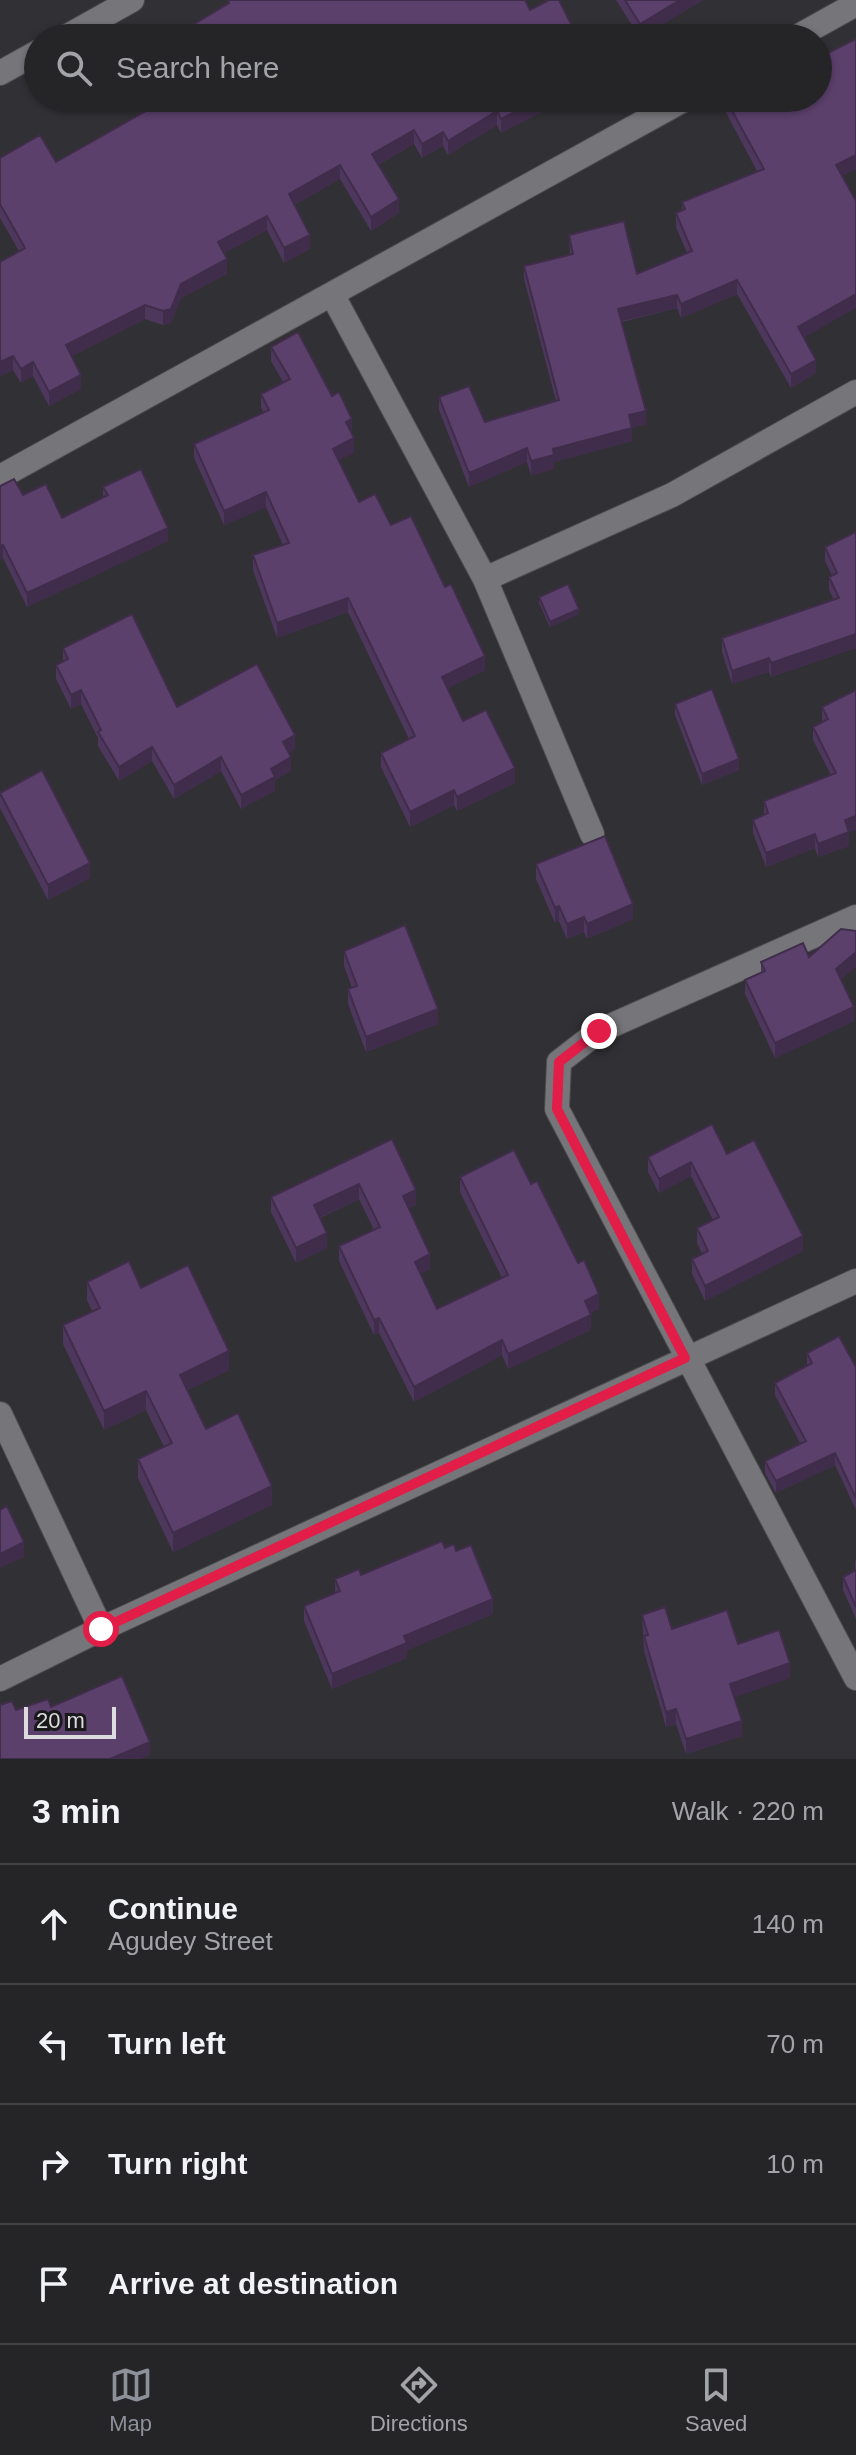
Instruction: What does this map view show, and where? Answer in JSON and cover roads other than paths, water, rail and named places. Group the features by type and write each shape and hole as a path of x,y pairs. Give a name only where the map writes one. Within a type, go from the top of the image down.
{"street":[{"path":"89,24 132,0"},
{"path":"820,24 856,4"},
{"path":"0,73 24,60"},
{"path":"0,477 662,112"},
{"path":"333,296 485,579 592,834"},
{"path":"485,579 672,495 856,392"},
{"path":"856,917 599,1031 559,1062 557,1109 685,1358 856,1678"},
{"path":"0,1679 101,1629 856,1281"},
{"path":"0,1414 101,1629"}]}
